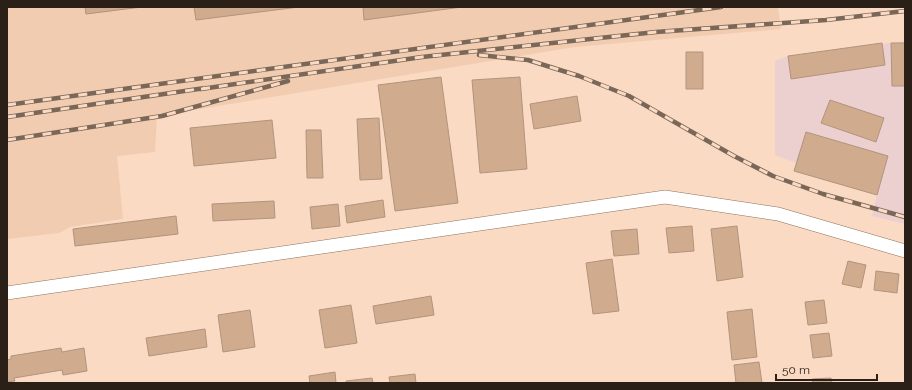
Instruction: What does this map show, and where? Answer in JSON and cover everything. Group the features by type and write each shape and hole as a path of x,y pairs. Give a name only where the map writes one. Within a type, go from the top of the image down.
{"street":[{"path":"7,293 665,197 778,214 905,251"}],"shaded area":[{"path":"7,7 778,7 781,29 575,47 157,116 155,152 117,156 123,219 70,227 59,233 7,239"},
{"path":"905,41 905,224 872,216 877,195 794,171 797,163 775,155 775,61 788,56"}],"building":[{"path":"85,7 142,7 86,14"},
{"path":"194,7 299,7 196,20"},
{"path":"363,7 462,7 364,20"},
{"path":"882,43 885,65 791,79 788,56"},
{"path":"891,43 905,43 905,86 892,86"},
{"path":"686,52 703,52 703,89 686,89"},
{"path":"441,77 458,203 395,211 378,85"},
{"path":"520,77 527,169 480,173 472,80"},
{"path":"577,96 581,121 534,129 530,104"},
{"path":"830,100 884,118 876,142 821,123"},
{"path":"379,118 382,179 360,180 357,119"},
{"path":"272,120 276,158 194,166 190,128"},
{"path":"306,130 321,130 323,178 307,178"},
{"path":"806,132 888,156 877,195 794,171"},
{"path":"383,200 385,217 347,223 345,206"},
{"path":"274,201 275,218 213,221 212,204"},
{"path":"338,204 340,226 312,229 310,207"},
{"path":"176,216 178,234 75,246 73,229"},
{"path":"692,226 694,251 669,253 666,228"},
{"path":"737,226 743,277 717,281 711,229"},
{"path":"637,229 639,254 614,256 611,231"},
{"path":"612,259 619,311 593,314 586,263"},
{"path":"848,261 866,265 861,288 842,284"},
{"path":"876,271 899,274 897,293 874,290"},
{"path":"431,296 434,315 376,324 373,306"},
{"path":"824,300 827,323 808,325 805,302"},
{"path":"351,305 357,343 325,348 319,310"},
{"path":"752,309 757,357 732,360 727,312"},
{"path":"250,310 255,347 223,352 218,315"},
{"path":"205,329 207,347 149,356 146,338"},
{"path":"829,333 832,356 813,358 810,335"},
{"path":"61,348 62,352 84,348 87,371 63,375 62,370 14,378 15,381 7,382 7,360 11,359 11,356"},
{"path":"759,362 762,383 736,383 734,365"},
{"path":"335,372 336,383 310,383 309,376"},
{"path":"415,374 416,383 390,383 389,377"},
{"path":"372,378 373,383 346,383 346,381"},
{"path":"831,378 832,383 813,383 812,379"}],"railway":[{"path":"7,105 721,7"},
{"path":"201,89 422,57 656,32 826,20 905,11"},
{"path":"479,55 528,60 579,76 629,96 734,156 773,176 823,194 905,217"},
{"path":"7,140 162,116 288,81"},
{"path":"7,117 205,88"}]}
